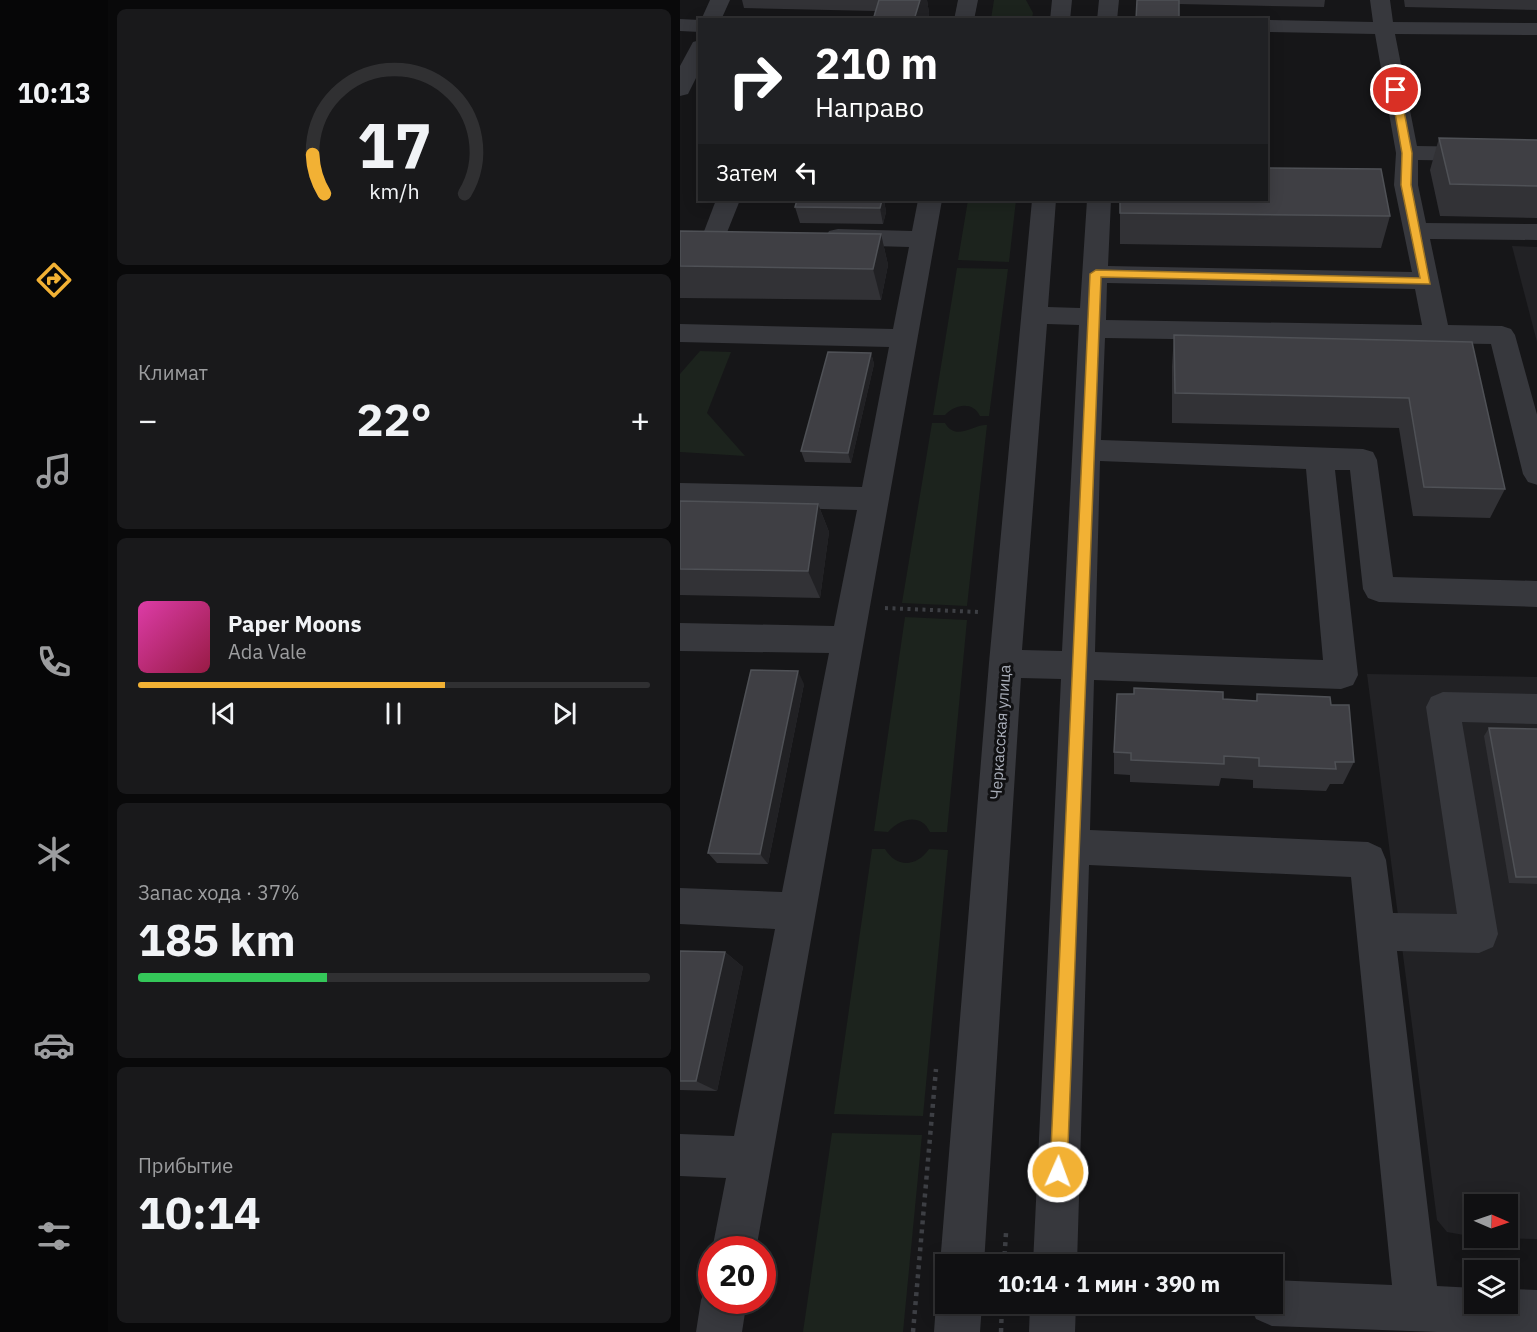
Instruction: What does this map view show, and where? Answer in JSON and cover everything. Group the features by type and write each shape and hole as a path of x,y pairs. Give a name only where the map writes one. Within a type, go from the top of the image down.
{"street":[{"path":"713,18 720,0"},
{"path":"964,18 968,0"},
{"path":"1060,18 1062,0"},
{"path":"1107,18 1109,0"},
{"path":"1380,0 1407,153 1395,185 1416,231 1438,334"},
{"path":"680,25 698,26"},
{"path":"1268,26 1538,29"},
{"path":"680,89 685,67 698,49"},
{"path":"1407,153 1538,155"},
{"path":"715,234 728,201"},
{"path":"737,1236 930,201"},
{"name":"Черкасская улица","path":"963,1254 1005,663 1044,201"},
{"path":"1055,1254 1086,450 1099,201"},
{"path":"1416,231 1538,232"},
{"path":"819,237 923,239"},
{"path":"1096,274 1426,281"},
{"path":"1033,315 1093,323 1502,335 1538,474"},
{"path":"680,333 904,338"},
{"path":"1086,450 1363,460 1379,589"},
{"path":"1005,663 1341,675 1319,458"},
{"path":"680,494 874,499"},
{"path":"1332,587 1538,594"},
{"path":"680,637 848,640"},
{"path":"1376,931 1479,934 1443,707 1538,709"},
{"path":"1071,847 1368,860 1417,1307"},
{"path":"680,906 798,910"},
{"path":"680,1155 751,1158"},
{"path":"1283,1303 1538,1312"},
{"path":"719,1332 722,1314"},
{"path":"958,1332 959,1314"},
{"path":"1052,1332 1053,1314"}],"path":[{"path":"854,607 986,612"},
{"path":"1001,1332 1002,1314"}],"shaded area":[{"path":"994,0 1026,0 1033,13 1032,18 991,18"},
{"path":"968,201 1016,201 1009,262 958,260"},
{"path":"1512,246 1537,247 1537,342"},
{"path":"957,268 1008,269 989,416 980,416 977,411 968,406 954,408 945,415 933,415"},
{"path":"700,351 731,352 707,413 745,456 680,452 680,374"},
{"path":"932,423 945,423 949,428 959,432 987,425 967,606 902,603"},
{"path":"905,617 967,620 947,832 930,832 926,826 916,820 904,821 888,832 874,831"},
{"path":"1367,674 1537,677 1537,1239 1518,1239 1518,1194 1464,1194 1464,1235 1447,1232 1437,1220"},
{"path":"872,849 885,849 895,860 907,863 919,859 929,849 948,850 923,1116 834,1114"},
{"path":"832,1133 922,1135 903,1332 803,1332"}],"building":[{"path":"879,0 920,0 915,18 874,18"},
{"path":"1137,0 1179,0 1179,18 1136,18"},
{"path":"1439,138 1538,140 1538,186 1450,184"},
{"path":"1268,168 1381,169 1390,216 1120,213 1120,201 1268,201"},
{"path":"797,201 882,201 880,208 795,207"},
{"path":"680,231 881,234 873,269 680,266"},
{"path":"1174,335 1472,342 1505,489 1424,487 1409,398 1175,393"},
{"path":"828,352 871,353 848,453 801,451"},
{"path":"680,501 818,504 808,571 680,569"},
{"path":"751,670 798,671 760,854 708,853"},
{"path":"1134,688 1223,692 1223,699 1257,701 1257,694 1330,697 1331,705 1349,705 1354,762 1335,762 1336,769 1259,766 1259,758 1224,756 1224,764 1131,760 1131,753 1114,752 1117,694 1134,694"},
{"path":"1489,728 1538,729 1538,877 1516,877"},
{"path":"680,951 725,952 696,1081 680,1081"}],"route":[{"path":"1058,1172 1084,493 1096,274 1426,281 1406,185 1407,153 1396,90"}]}
